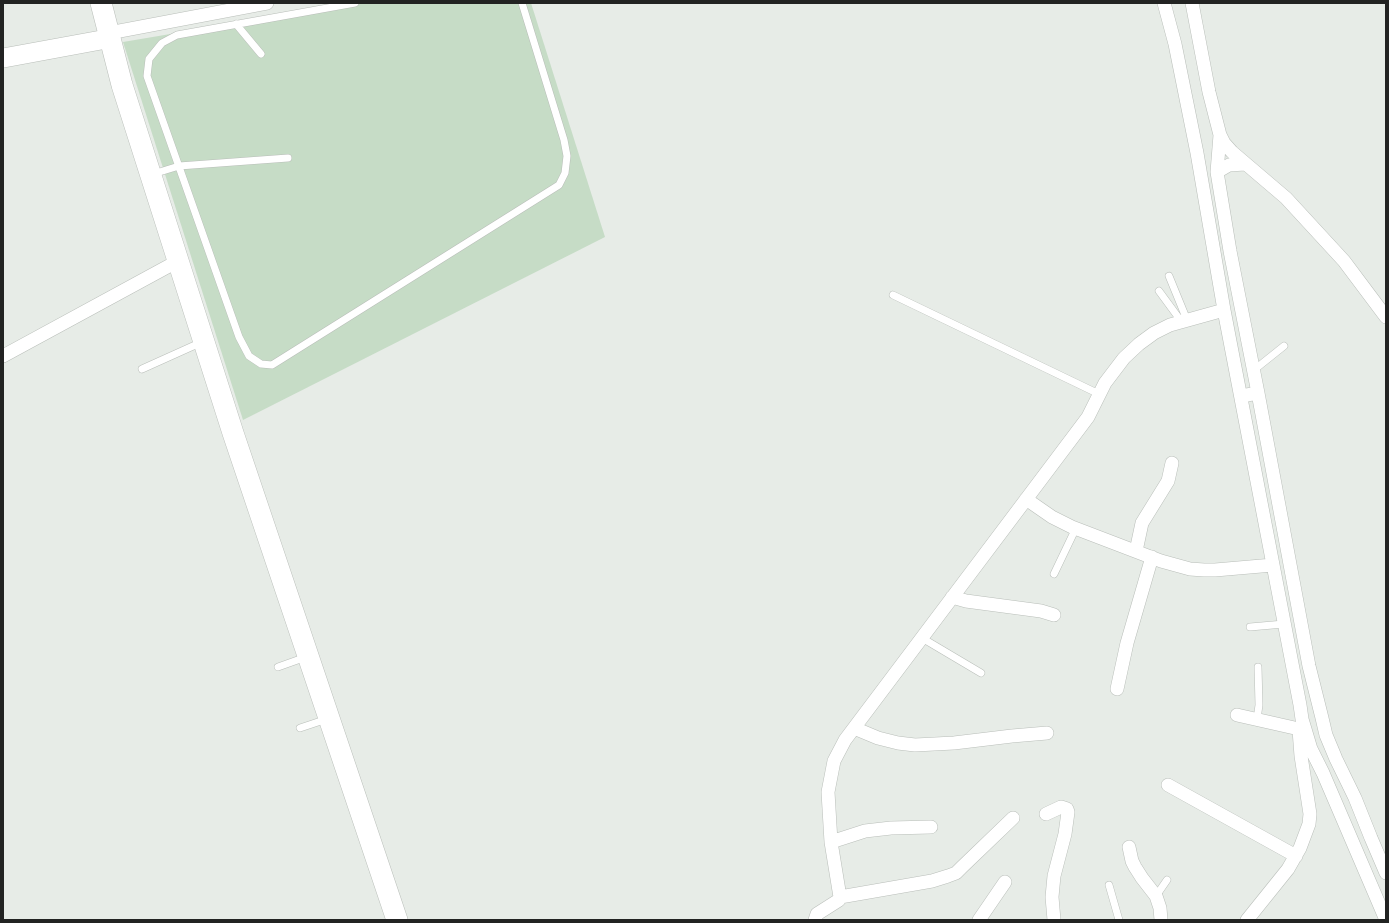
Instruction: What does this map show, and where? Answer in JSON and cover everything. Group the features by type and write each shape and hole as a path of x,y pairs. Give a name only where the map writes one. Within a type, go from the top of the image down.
{"main road":[{"path":"101,3 122,85 233,433 397,920"}],"street":[{"path":"3,61 267,3"},
{"path":"1164,3 1175,44 1197,153 1224,310 1250,395 1293,623 1300,705 1301,756 1310,814 1309,824 1296,856 1288,869 1247,920"},
{"path":"1192,3 1209,92 1220,135 1224,143 1245,164 1286,198 1339,255 1386,317"},
{"path":"1220,135 1217,172 1230,251 1254,370 1250,395 1273,565 1310,666 1326,735 1355,798 1386,873"},
{"path":"1217,172 1229,165 1245,164"},
{"path":"3,356 178,262"},
{"path":"840,897 831,842 828,792 834,761 845,740 1088,417 1105,383 1124,358 1154,333 1170,325 1224,310"},
{"path":"1136,551 1142,523 1168,482 1172,463"},
{"path":"1026,499 1052,517 1076,528 1152,557 1190,569 1204,570 1273,565"},
{"path":"1117,689 1127,643 1152,557"},
{"path":"952,597 966,602 1041,611 1054,615"},
{"path":"1238,714 1257,719 1300,724"},
{"path":"1300,724 1339,808 1386,920"},
{"path":"854,728 878,738 915,745 954,743 1047,733"},
{"path":"1168,785 1296,856"},
{"path":"1046,814 1061,807 1067,809 1068,812 1065,834 1054,876 1052,896 1054,920"},
{"path":"815,920 817,914 839,900 840,897 932,881 956,873 1013,818"},
{"path":"831,842 865,831 891,828 931,827"},
{"path":"1129,848 1135,867 1156,896 1160,908 1161,920"},
{"path":"979,920 1005,882"}],"lane":[{"path":"355,3 177,35 162,43 149,59 147,76 244,349 249,356 261,364 272,365 559,185 565,173 567,156 564,140 522,3"},
{"path":"236,24 261,54"},
{"path":"3,52 110,37"},
{"path":"151,175 179,166 288,158"},
{"path":"1169,276 1184,321"},
{"path":"1159,291 1184,321"},
{"path":"893,295 1099,394"},
{"path":"142,369 204,341"},
{"path":"1254,370 1284,346"},
{"path":"1054,574 1076,528"},
{"path":"1250,627 1293,623"},
{"path":"922,638 981,673"},
{"path":"278,667 308,656"},
{"path":"1257,719 1258,667"},
{"path":"300,728 329,718"},
{"path":"1156,896 1168,880"},
{"path":"1109,885 1119,920"}],"green space":[{"path":"354,3 531,3 605,237 243,420 123,42"}]}
